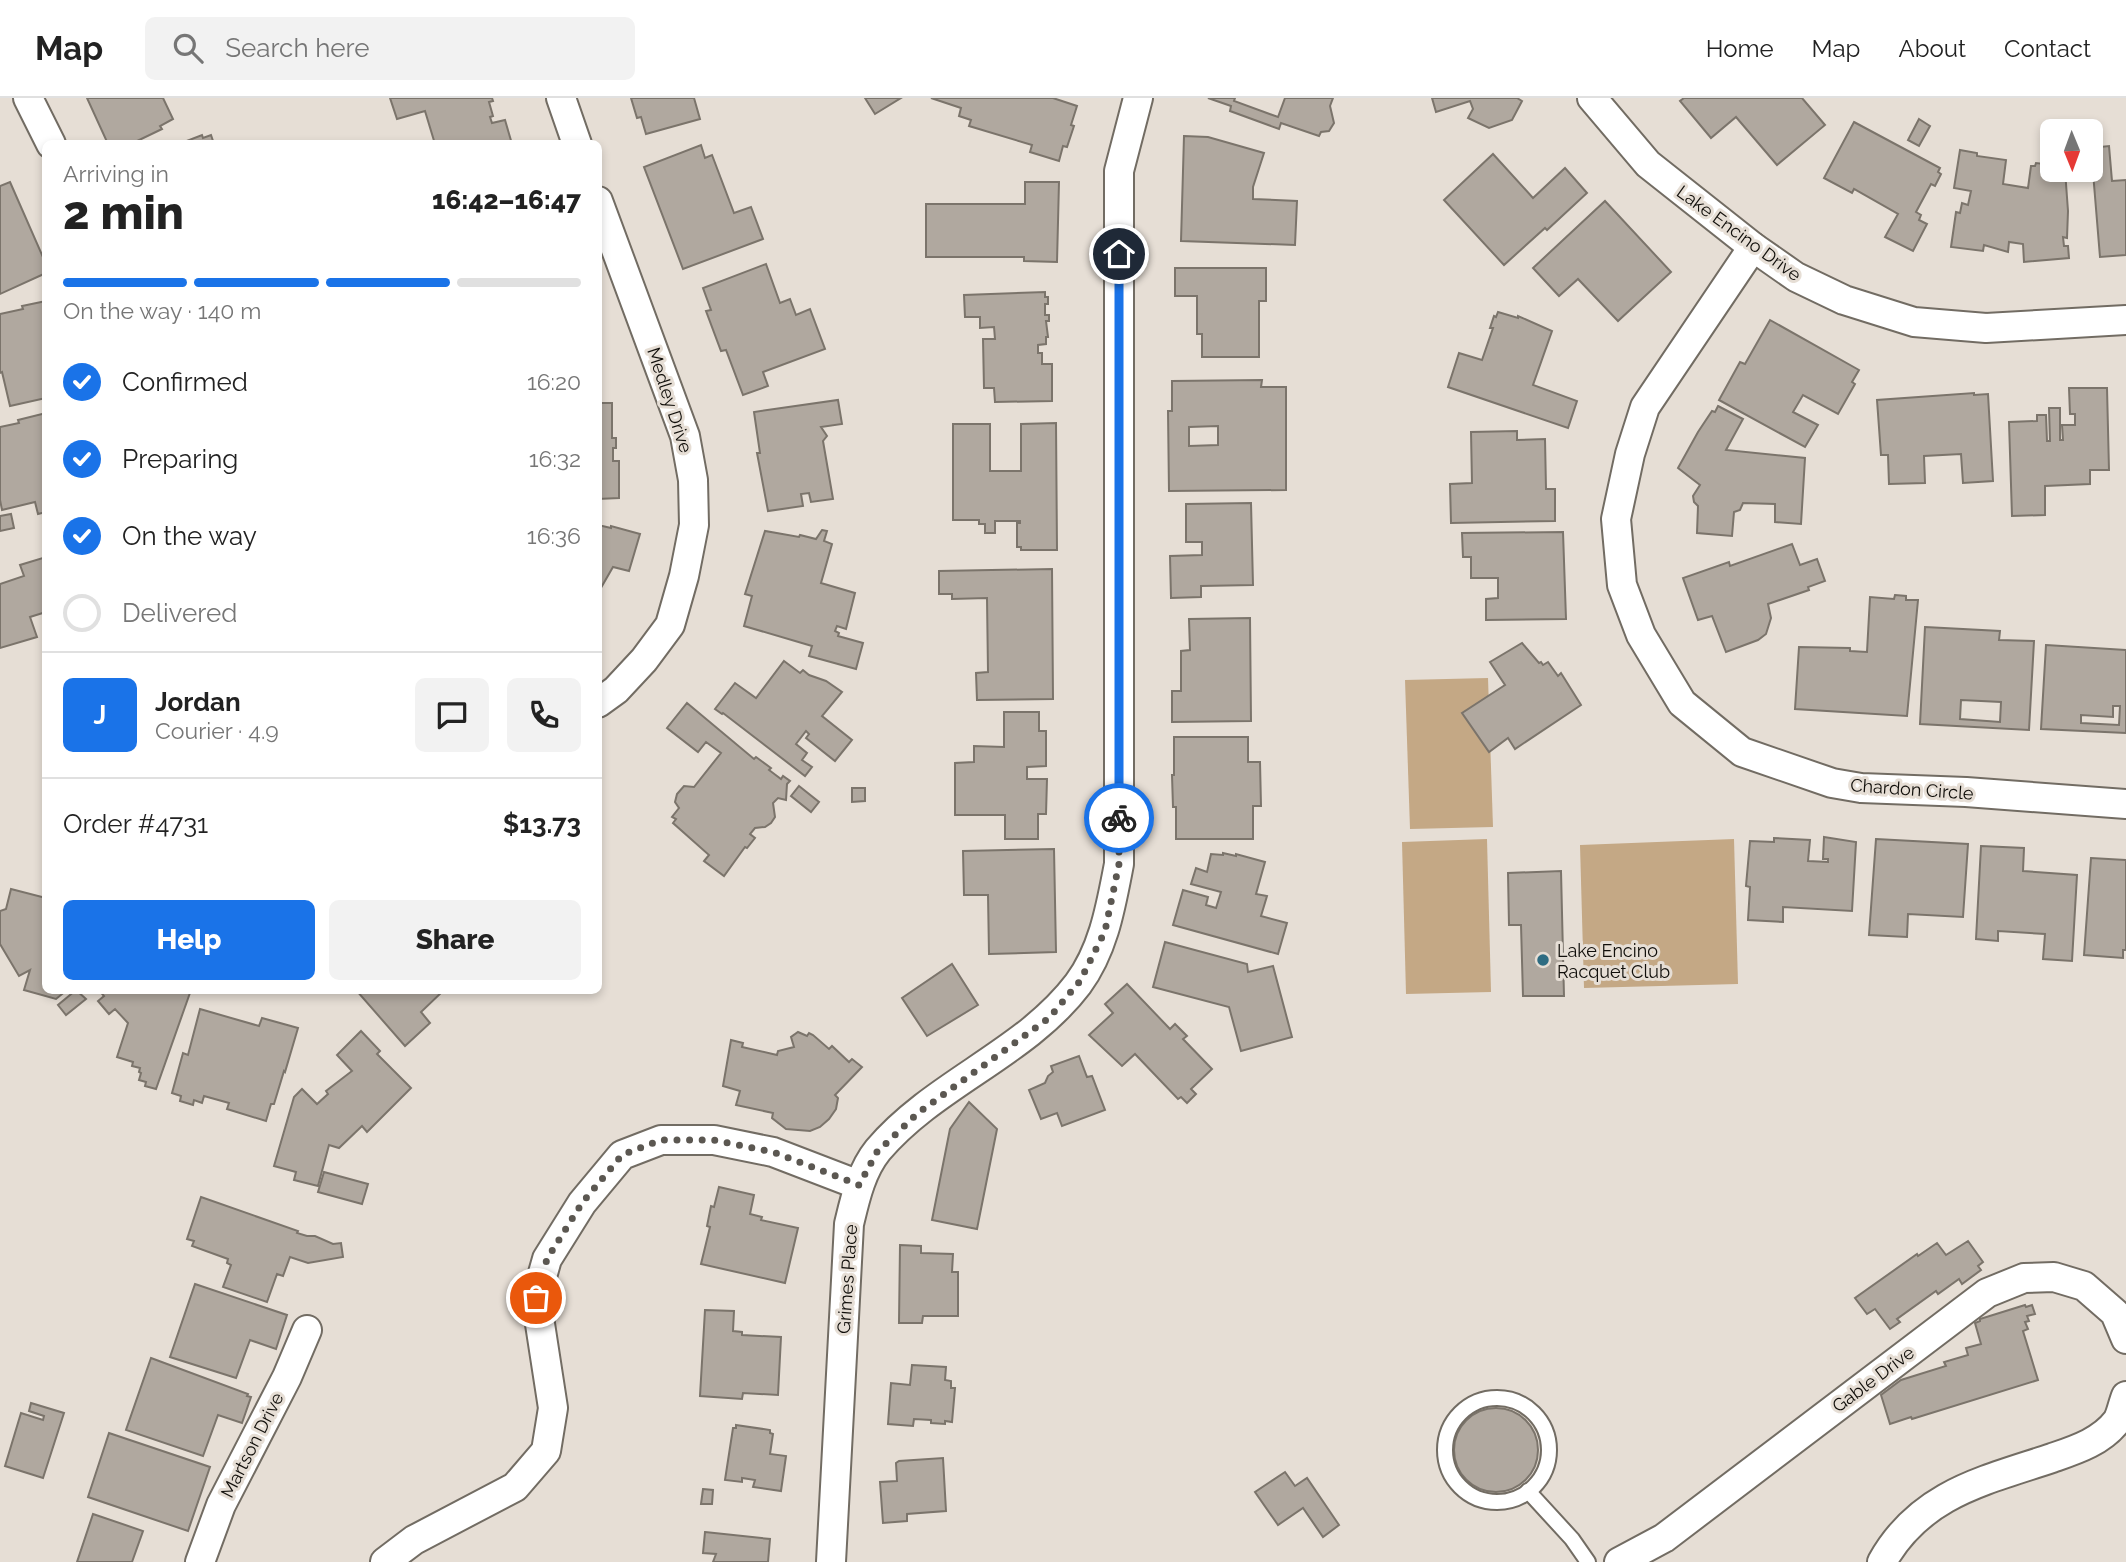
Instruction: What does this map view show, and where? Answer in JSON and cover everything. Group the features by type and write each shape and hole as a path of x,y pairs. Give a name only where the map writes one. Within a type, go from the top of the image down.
{"street":[{"path":"28,98 49,140"},
{"path":"561,98 576,140"},
{"name":"Grimes Place","path":"831,1562 849,1224 859,1185 877,1152 918,1113 1049,1018 1080,981 1105,931 1119,864 1119,171 1138,98"},
{"name":"Lake Encino Drive","path":"1592,98 1648,164 1753,247 1796,277 1844,300 1914,322 1986,328 2126,320"},
{"name":"Medley Drive","path":"602,212 685,436 693,480 694,524 684,576 670,625 644,660 602,700"},
{"name":"Chardon Circle","path":"1753,247 1645,407 1630,454 1616,519 1622,585 1641,635 1682,703 1742,752 1832,783 1861,788 1966,792 2126,804"},
{"path":"385,1562 414,1540 515,1487 546,1451 552,1408 536,1298 547,1259 582,1203 622,1155 661,1140 713,1140 773,1152 859,1185"},
{"name":"Gable Drive","path":"1619,1562 1664,1538 1987,1293 2024,1278 2054,1277 2084,1286 2115,1312 2126,1339"},
{"name":"Martson Drive","path":"200,1562 221,1505 287,1377 307,1330"},
{"path":"1882,1562 1910,1523 1939,1500 1979,1482 2087,1446 2117,1420 2126,1396"}],"lane":[{"path":"1502,1398 1519,1402 1534,1413 1544,1428 1549,1445 1548,1463 1540,1479 1528,1491 1514,1499 1498,1502 1482,1500 1467,1493 1455,1481 1447,1467 1444,1451 1446,1435 1454,1419 1467,1406 1483,1399 1502,1398"},
{"path":"1528,1491 1573,1539 1588,1562"}],"shaded area":[{"path":"1488,678 1493,827 1410,829 1405,680"},
{"path":"1487,839 1491,992 1406,994 1402,842"},
{"path":"1734,839 1738,984 1584,988 1580,845"}],"building":[{"path":"87,98 163,98 173,119 160,126 162,129 139,140 106,140"},
{"path":"390,98 492,98 493,101 489,102 492,123 505,120 511,140 434,140 425,111 397,119"},
{"path":"631,98 694,98 700,119 646,134 641,117 637,118"},
{"path":"865,98 901,98 875,114"},
{"path":"931,98 1053,98 1077,106 1071,125 1074,126 1067,147 1063,146 1059,161 1030,152 1032,145 969,126 971,120 959,116 961,108"},
{"path":"1208,98 1235,98 1234,101 1278,117 1285,98 1333,98 1330,106 1334,123 1329,131 1321,132 1319,136 1281,123 1279,129 1230,111 1231,106"},
{"path":"1432,98 1517,98 1522,101 1512,120 1489,128 1468,118 1473,109 1470,101 1436,112"},
{"path":"1684,98 1802,98 1825,125 1777,165 1736,117 1711,138 1680,101"},
{"path":"1919,119 1930,126 1919,146 1908,140"},
{"path":"1854,122 1940,168 1938,172 1941,174 1935,186 1931,184 1916,212 1921,215 1919,220 1927,224 1913,251 1885,237 1898,214 1854,189 1852,193 1824,178"},
{"path":"211,135 213,140 189,140"},
{"path":"1184,136 1208,137 1264,153 1253,187 1253,199 1297,201 1295,245 1181,241"},
{"path":"701,145 705,158 712,155 734,213 751,207 763,239 683,269 644,167"},
{"path":"2109,146 2112,181 2126,180 2126,255 2100,257 2094,182 2104,182 2104,147"},
{"path":"1960,150 1977,153 1977,156 2006,160 2003,184 2028,188 2031,166 2040,163 2040,182 2066,182 2067,238 2063,237 2064,246 2068,246 2069,258 2024,262 2023,244 2009,242 2008,252 1984,245 1983,251 1951,247 1956,212 1960,213 1962,203 1968,205 1971,191 1954,188"},
{"path":"1493,154 1533,198 1565,168 1587,193 1504,265 1444,200"},
{"path":"10,182 42,255 42,275 0,294 0,186"},
{"path":"1025,182 1059,182 1057,262 1024,261 1024,257 926,257 926,204 1025,204"},
{"path":"1605,201 1671,272 1618,321 1578,279 1559,296 1533,268"},
{"path":"766,264 780,303 790,299 796,315 810,309 825,349 763,372 768,386 743,395 726,350 721,351 706,311 711,310 703,288"},
{"path":"1175,268 1266,268 1266,301 1259,301 1259,357 1202,357 1202,334 1197,334 1197,296 1175,296"},
{"path":"1045,292 1045,297 1048,297 1045,315 1049,315 1049,321 1046,321 1048,337 1046,344 1038,345 1038,353 1042,353 1042,364 1052,364 1052,401 995,402 994,388 984,388 983,339 995,339 994,327 980,328 980,317 965,317 964,295"},
{"path":"42,302 42,399 10,406 2,372 0,373 0,314 23,309 22,306"},
{"path":"1498,312 1518,316 1552,331 1533,385 1577,401 1568,428 1448,387 1459,353 1482,360 1493,328 1490,328 1494,316 1496,317"},
{"path":"1770,320 1859,370 1852,382 1855,384 1838,414 1803,395 1793,412 1818,425 1805,447 1719,400 1740,362 1745,364"},
{"path":"1262,380 1261,387 1286,387 1286,490 1169,491 1168,411 1172,411 1172,381","holes":["1218,426 1218,445 1189,446 1189,427"]},
{"path":"2069,388 2107,388 2109,470 2090,470 2090,484 2045,486 2045,515 2012,516 2009,422 2037,421 2037,415 2046,415 2047,441 2050,441 2049,408 2060,408 2060,440 2063,440 2062,425 2075,425 2075,414 2070,414"},
{"path":"1988,394 1993,481 1963,483 1961,454 1924,456 1925,483 1889,484 1888,455 1881,455 1877,400"},
{"path":"838,400 842,424 821,427 827,436 823,441 833,499 811,502 809,493 801,494 803,506 768,511 757,453 760,453 754,412"},
{"path":"602,403 612,403 612,438 616,438 613,461 619,461 619,498 602,499"},
{"path":"1718,406 1743,419 1726,450 1805,458 1801,524 1775,522 1775,504 1743,503 1740,510 1734,512 1732,536 1697,533 1698,506 1693,496 1700,485 1678,468 1698,432"},
{"path":"42,414 42,513 38,514 35,502 2,510 0,427 19,423 18,420"},
{"path":"1056,423 1057,550 1021,550 1021,547 1017,547 1017,523 1020,521 995,521 995,533 985,533 985,524 979,524 979,520 953,520 953,424 990,424 990,471 1021,471 1021,424"},
{"path":"1517,431 1517,440 1545,439 1546,489 1555,489 1555,521 1451,523 1450,484 1472,483 1471,432"},
{"path":"1251,503 1253,585 1201,586 1201,597 1171,598 1170,556 1202,555 1202,542 1186,542 1186,504"},
{"path":"11,514 14,528 0,531 0,516"},
{"path":"602,526 640,534 629,571 613,567 602,586"},
{"path":"822,530 827,531 824,541 832,544 821,583 855,593 846,629 837,626 835,631 839,633 838,636 863,643 856,669 809,656 812,646 744,626 752,596 745,594 765,531 816,539"},
{"path":"1563,532 1566,619 1486,620 1486,599 1498,598 1498,578 1471,578 1471,557 1463,557 1462,533"},
{"path":"1792,544 1800,565 1817,559 1825,581 1808,587 1809,590 1768,604 1771,618 1766,634 1758,640 1726,652 1712,616 1698,620 1683,578 1729,562 1730,566"},
{"path":"42,558 42,613 30,617 37,637 0,648 0,584 24,576 20,565"},
{"path":"1052,569 1053,699 977,700 976,673 988,672 987,598 952,599 952,594 939,594 939,571"},
{"path":"1895,595 1906,596 1906,600 1918,600 1907,716 1795,709 1799,647 1850,648 1850,651 1867,652 1870,597 1894,599"},
{"path":"1250,618 1251,721 1172,722 1172,691 1181,691 1181,651 1190,650 1189,619"},
{"path":"1925,627 2000,631 1999,640 2034,641 2029,730 1920,724","holes":["1961,700 2001,702 2000,722 1960,719"]},
{"path":"1522,643 1539,663 1543,665 1548,662 1558,676 1561,673 1581,705 1515,749 1508,738 1489,752 1462,713 1505,685 1490,662"},
{"path":"2046,645 2126,650 2126,733 2041,729","holes":["2113,706 2120,706 2119,725 2081,723 2081,715 2113,717"]},
{"path":"784,661 800,673 803,670 842,692 822,716 852,740 835,761 806,738 809,734 806,731 796,744 807,753 802,760 812,767 805,776 715,709 735,683 756,698"},
{"path":"687,703 754,759 756,757 771,768 769,770 781,779 783,776 790,781 787,784 786,800 778,798 773,803 775,817 771,823 755,828 750,834 755,838 724,876 704,861 709,855 673,823 676,819 672,817 679,808 675,802 677,794 684,786 694,787 721,753 706,742 698,752 667,728"},
{"path":"1004,712 1039,712 1039,731 1046,731 1046,766 1027,767 1027,779 1047,779 1046,814 1038,814 1038,839 1005,839 1005,815 955,815 955,763 974,762 974,746 1004,747"},
{"path":"1174,737 1248,737 1248,762 1260,762 1261,806 1253,806 1253,839 1176,839 1172,775"},
{"path":"799,786 819,802 811,812 791,796"},
{"path":"852,788 865,788 865,801 852,802"},
{"path":"1824,837 1856,842 1852,911 1783,907 1783,922 1748,920 1750,887 1746,886 1750,841 1774,842 1774,838 1810,840 1808,861 1828,862 1828,859 1823,859"},
{"path":"1876,839 1968,844 1963,917 1908,914 1907,937 1869,935"},
{"path":"1981,846 2024,848 2023,871 2077,875 2072,961 2043,959 2045,934 1998,931 1998,941 1976,939"},
{"path":"1054,849 1056,952 989,954 988,895 964,895 963,851"},
{"path":"1223,853 1265,862 1256,894 1267,896 1261,916 1287,923 1278,954 1173,925 1183,890 1208,897 1206,905 1216,908 1221,892 1191,884 1196,868 1207,872 1211,854"},
{"path":"2091,858 2126,860 2126,950 2123,950 2123,958 2084,955"},
{"name":"Lake Encino Racquet Club","path":"1561,871 1564,996 1523,996 1521,925 1509,925 1508,873"},
{"path":"11,889 42,897 42,994 62,994 56,999 24,990 30,970 19,976 0,944 0,911 6,909"},
{"path":"1165,942 1247,964 1248,972 1273,966 1292,1037 1241,1051 1229,1007 1153,987"},
{"path":"952,964 978,1005 927,1036 902,998"},
{"path":"1127,984 1170,1029 1175,1024 1187,1036 1183,1039 1212,1069 1191,1089 1196,1094 1187,1103 1181,1097 1178,1099 1135,1054 1122,1066 1089,1035 1113,1013 1105,1004"},
{"path":"71,994 80,994 86,999 66,1015 58,1005"},
{"path":"102,994 190,994 156,1089 145,1086 146,1082 139,1080 140,1068 132,1066 133,1062 117,1057 128,1023 115,1009 109,1014 98,1001 104,996"},
{"path":"360,994 440,994 421,1012 430,1023 405,1046"},
{"path":"200,1009 259,1026 262,1018 298,1028 266,1121 227,1109 229,1103 204,1096 202,1103 194,1100 193,1105 180,1101 181,1096 172,1093 183,1053 188,1055"},
{"path":"361,1031 380,1051 377,1054 411,1088 367,1132 362,1126 339,1148 329,1145 318,1186 294,1180 296,1172 274,1166 294,1097 302,1089 317,1104 328,1094 326,1091 352,1071 337,1055"},
{"path":"798,1032 807,1036 809,1033 813,1035 829,1049 832,1046 849,1062 852,1059 862,1067 835,1095 838,1098 836,1109 829,1119 810,1131 786,1129 772,1118 773,1113 736,1105 740,1091 723,1086 731,1040 743,1043 742,1047 777,1055 778,1051 794,1047 791,1037"},
{"path":"1079,1056 1087,1077 1092,1076 1105,1110 1062,1126 1057,1113 1041,1119 1029,1090 1045,1083 1053,1072 1051,1066"},
{"path":"969,1102 997,1129 977,1229 932,1220 950,1129"},
{"path":"324,1172 368,1184 362,1204 318,1192"},
{"path":"719,1187 754,1195 750,1214 762,1217 761,1220 798,1228 785,1283 701,1264 710,1227 707,1226 711,1206 714,1207"},
{"path":"201,1197 298,1231 297,1233 315,1236 333,1244 341,1243 343,1257 308,1263 290,1257 283,1276 277,1274 267,1302 223,1287 231,1265 227,1263 228,1259 192,1246 194,1241 187,1239"},
{"path":"1968,1241 1983,1262 1978,1266 1981,1270 1962,1284 1959,1279 1938,1294 1936,1291 1897,1319 1900,1322 1890,1329 1875,1309 1867,1314 1855,1298 1937,1243 1946,1255"},
{"path":"900,1245 921,1246 921,1253 953,1254 952,1272 958,1272 958,1316 923,1316 922,1323 899,1323"},
{"path":"195,1284 287,1315 276,1349 250,1340 236,1378 170,1357"},
{"path":"2025,1305 2032,1305 2035,1314 2027,1316 2029,1321 2025,1322 2028,1329 2023,1331 2038,1380 1890,1424 1881,1395 1901,1380 1946,1366 1944,1362 1968,1355 1966,1348 1981,1344 1975,1323"},
{"path":"705,1310 734,1311 733,1331 742,1332 742,1335 781,1337 778,1395 743,1393 742,1399 700,1396"},
{"path":"151,1358 248,1394 247,1396 251,1397 242,1423 218,1415 203,1456 126,1430"},
{"path":"912,1365 946,1367 945,1380 951,1381 951,1388 955,1388 952,1422 931,1423 931,1420 914,1419 913,1426 888,1424 891,1383 910,1385"},
{"path":"31,1403 64,1413 43,1478 5,1466 21,1413 43,1420 44,1416 29,1411"},
{"path":"1496,1408 1519,1415 1531,1427 1538,1450 1531,1473 1519,1485 1496,1492 1473,1485 1461,1473 1454,1450 1461,1427 1473,1415"},
{"path":"736,1425 770,1430 773,1434 770,1454 786,1456 781,1491 753,1487 755,1480 725,1480 733,1428 736,1428"},
{"path":"109,1433 210,1467 188,1531 88,1497"},
{"path":"943,1458 946,1511 907,1514 907,1521 883,1523 880,1482 897,1481 896,1463"},
{"path":"1285,1472 1295,1486 1307,1478 1339,1525 1323,1537 1303,1508 1278,1525 1255,1492"},
{"path":"703,1489 713,1490 712,1504 701,1504"},
{"path":"93,1514 143,1531 132,1562 77,1562"},
{"path":"705,1532 770,1539 768,1562 713,1562 716,1554 703,1553"}],"way so far":[{"path":"536,1298 547,1259 582,1203 622,1155 661,1140 713,1140 773,1152 859,1185 877,1152 918,1113 1049,1018 1080,981 1105,931 1119,864 1119,818"}],"place":[{"name":"Lake Encino Racquet Club","path":"1543,960"}],"route":[{"path":"1119,254 1119,818"}]}
